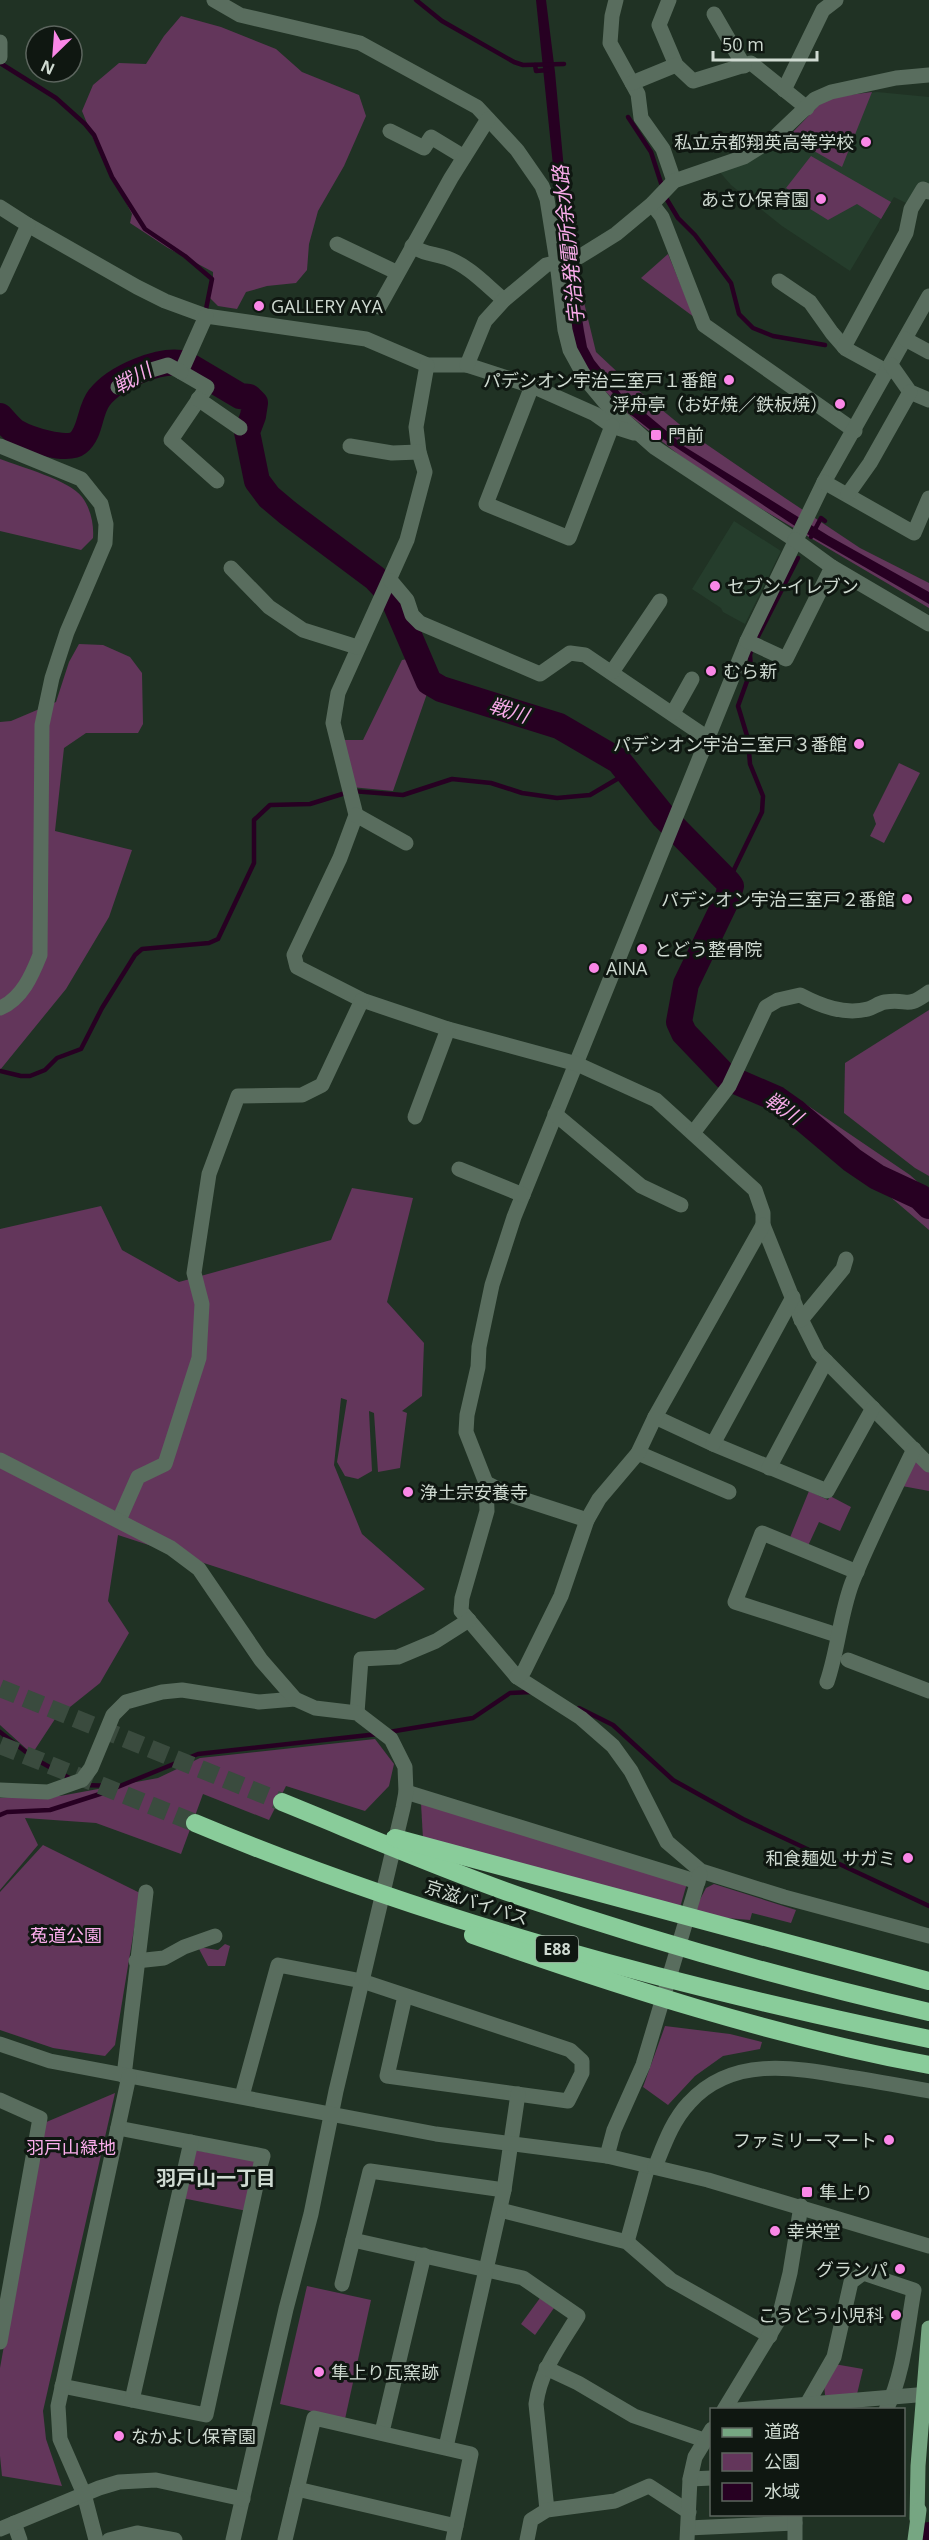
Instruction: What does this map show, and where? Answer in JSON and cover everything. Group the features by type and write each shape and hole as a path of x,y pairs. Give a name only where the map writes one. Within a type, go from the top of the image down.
{"highway":[{"name":"京滋バイパス","path":"282,1802 439,1867 597,1921 797,1981 929,2012"},
{"path":"325,1820 929,1981"},
{"name":"京滋バイパス","path":"195,1823 428,1909 594,1960 768,2005 929,2039"},
{"path":"222,1834 336,1887 569,1969 720,2017 851,2051 929,2065"}],"main road":[{"path":"915,2540 929,2328"},
{"path":"917,2519 929,2450"}],"street":[{"path":"214,0 240,15 360,42 477,107 518,150 542,186 547,199 565,330 570,350 587,381 637,434 797,537 832,567 929,624"},
{"path":"616,0 610,43 638,94 641,118 663,149 674,181"},
{"path":"669,0 659,25 676,65 693,81 751,63 807,108"},
{"path":"784,90 823,10 836,0"},
{"path":"714,14 744,66"},
{"path":"0,42 0,57"},
{"path":"632,83 676,65"},
{"path":"467,365 485,321 504,300 546,265 579,257 616,234 652,204 674,181 744,157 774,138 815,99 831,92 896,78 929,75"},
{"path":"379,307 396,272 488,119"},
{"path":"394,137 424,148 432,137 464,157"},
{"path":"844,346 906,233 911,209 923,189 929,192"},
{"path":"652,204 662,217 704,325 855,431"},
{"path":"0,207 137,287 165,301 206,316 366,339 428,365 467,365 532,387 595,414 612,426 637,434"},
{"path":"0,287 28,225"},
{"path":"337,244 396,272"},
{"path":"412,246 423,253 446,257 468,268 504,300"},
{"path":"779,281 810,302 844,346 889,369 910,392 929,400"},
{"path":"699,1876 667,1842 631,1771 613,1746 581,1718 517,1677 460,1611 487,1511 486,1483 466,1432 467,1415 492,1285 523,1195 709,739 797,537 824,482 855,431 929,296"},
{"path":"183,367 206,316"},
{"path":"905,339 929,352"},
{"path":"118,387 148,371 168,365 183,367 207,387 171,440 217,481"},
{"path":"428,365 416,426 419,452 425,472 407,540 338,693 333,723 356,815 340,858 294,954 297,967 362,1000 448,1029 577,1064 656,1100 755,1190 763,1213 763,1225 801,1320 818,1353 929,1465"},
{"path":"532,387 486,504 569,538 612,426"},
{"path":"848,494 870,463 910,392"},
{"path":"198,399 240,428"},
{"path":"0,446 81,479 101,504 106,524 105,543 67,632 52,678 42,725 40,954 31,978 16,998 0,1008"},
{"path":"350,446 392,453 419,452"},
{"path":"824,482 914,532 929,498"},
{"path":"752,643 786,659 832,567"},
{"path":"231,568 269,607 303,630 357,647"},
{"path":"387,587 407,600 412,615 420,623 540,674 570,652 585,655 709,739"},
{"path":"612,672 660,601"},
{"path":"673,713 692,679"},
{"path":"356,815 406,843"},
{"path":"693,1133 732,1081 766,1007 778,1000 800,995 816,1003 848,1012 867,1009 885,1002 913,1004 929,992"},
{"path":"119,1520 138,1477 165,1464 199,1358 202,1304 194,1273 209,1174 238,1096 302,1095 322,1085 362,1000"},
{"path":"415,1117 448,1029"},
{"path":"555,1114 641,1186 681,1205"},
{"path":"459,1169 523,1195"},
{"path":"517,1677 524,1671 561,1596 587,1520 599,1499 638,1453 655,1417 763,1225"},
{"path":"801,1320 843,1269 846,1259"},
{"path":"713,1444 793,1297"},
{"path":"769,1468 826,1361"},
{"path":"655,1417 713,1444 827,1491 873,1408"},
{"path":"827,1682 837,1635 857,1572 914,1449"},
{"path":"638,1453 729,1492"},
{"path":"0,1460 171,1548 199,1569 261,1660 295,1699 315,1708 357,1713 391,1739 405,1767 406,1792 375,1935 362,1982 311,2214 270,2376 233,2540"},
{"path":"486,1483 510,1496 587,1520"},
{"path":"837,1635 735,1602 762,1533 857,1572"},
{"path":"357,1713 361,1659 398,1657 436,1641 469,1620"},
{"path":"848,1661 929,1691"},
{"path":"0,1791 48,1792 82,1780 91,1768 113,1715 126,1702 162,1692 182,1690 259,1702 295,1699"},
{"path":"406,1792 699,1876 929,1936"},
{"path":"607,2156 614,2130 643,2065 699,1876"},
{"path":"96,2540 84,2494 60,2439 58,2406 118,2128 126,2076 136,1961 146,1892"},
{"path":"136,1961 164,1958 184,1947 215,1936"},
{"path":"242,2096 278,1965 362,1982 405,1996 570,2050 582,2061 582,2073 568,2101 387,2076 405,1996"},
{"path":"0,2044 50,2061 332,2115 436,2134 607,2156 801,2206 929,2246"},
{"path":"627,2242 651,2167 673,2125 688,2103 707,2086 734,2073 777,2067 815,2071 929,2091"},
{"path":"446,2447 500,2210 518,2094"},
{"path":"0,2100 40,2118 0,2342"},
{"path":"62,2386 206,2415 263,2156 118,2128"},
{"path":"132,2400 191,2142"},
{"path":"342,2284 369,2171 504,2190"},
{"path":"725,2408 778,2321 790,2273 801,2206"},
{"path":"500,2210 627,2242 671,2280 770,2336"},
{"path":"353,2240 523,2278 578,2316 546,2368 538,2387 536,2404 547,2510"},
{"path":"382,2432 424,2255"},
{"path":"807,2404 834,2357 851,2282 863,2273 914,2290 890,2403"},
{"path":"546,2368 578,2383 634,2416 708,2434 695,2457 690,2479 688,2534 795,2518 795,2540"},
{"path":"751,2408 807,2404 890,2403 926,2394"},
{"path":"285,2540 297,2489 314,2418 471,2454 454,2533 297,2489"},
{"path":"690,2479 710,2478"},
{"path":"20,2540 7,2526 119,2482 156,2480 243,2499"},
{"path":"527,2540 531,2520 547,2510 615,2501 649,2486 689,2512"},
{"path":"109,2540 137,2533 175,2540"}],"shaded area":[{"path":"877,92 929,97 929,188 910,205 894,197 850,271 782,226 731,185 718,170 769,150 792,133 822,102 834,97"},
{"path":"734,521 781,551 745,624 723,612 721,608 692,589"}],"green space":[{"path":"181,16 221,27 276,49 302,72 359,95 366,116 344,166 318,211 309,244 307,270 296,283 267,286 246,292 237,309 218,306 209,297 213,272 168,248 130,223 132,214 93,138 82,111 93,85 119,63 146,64 164,36"},
{"path":"872,92 842,167 814,151 792,133 822,102 834,97"},
{"path":"811,156 891,202 881,219 857,204 828,220 794,199 796,195 786,188"},
{"path":"668,254 694,317 641,278"},
{"path":"567,288 581,290 596,352 627,381 690,433 785,498 860,548 929,583 929,608 755,505 679,455 629,415 591,377"},
{"path":"0,459 56,480 76,491 90,512 93,538 81,550 0,531"},
{"path":"79,644 103,645 130,657 142,673 143,724 138,733 86,733 64,748 55,831 132,850 109,917 66,989 0,1070 0,722 11,721 56,702 69,662"},
{"path":"413,658 429,688 393,791 351,787 340,740 363,740 402,660"},
{"path":"899,763 920,773 884,843 870,836 876,824 873,815"},
{"path":"929,1010 929,1176 915,1168 844,1113 845,1063"},
{"path":"804,1103 910,1175 929,1192 929,1230 887,1194 817,1146 786,1119 782,1106"},
{"path":"352,1188 413,1198 387,1302 424,1343 422,1396 402,1411 407,1413 400,1468 378,1472 374,1413 369,1411 372,1471 358,1479 345,1476 337,1462 347,1400 341,1398 334,1465 362,1534 425,1589 375,1619 118,1535 108,1601 129,1633 100,1683 55,1719 32,1754 0,1725 0,1229 101,1206 122,1250 179,1282 331,1240"},
{"path":"911,1462 921,1462 929,1471 929,1491 902,1486"},
{"path":"809,1491 828,1500 830,1496 851,1507 840,1531 819,1522 807,1548 789,1540"},
{"path":"375,1739 394,1764 389,1786 365,1811 286,1786 269,1820 203,1794 181,1854 96,1823 25,1818 38,1845 0,1890 0,1798 28,1795 60,1796 158,1778 200,1758"},
{"path":"421,1803 687,1883 679,1911 423,1839"},
{"name":"菟道公園","path":"43,1845 140,1893 115,2045 105,2056 53,2048 0,2030 0,1892"},
{"path":"714,1884 796,1910 791,1923 752,1913 750,1920 715,1917 694,1911 706,1888"},
{"path":"225,1944 230,1946 225,1966 208,1966 198,1947 218,1950"},
{"path":"665,2026 730,2034 762,2042 760,2049 723,2056 695,2076 668,2105 643,2087"},
{"name":"羽戸山緑地","path":"115,2093 43,2411 46,2439 62,2486 2,2476 0,2368 44,2123"},
{"path":"194,2150 259,2161 247,2211 182,2198"},
{"path":"307,2286 371,2300 345,2419 280,2404"},
{"path":"540,2298 554,2308 535,2335 521,2324"},
{"path":"834,2364 863,2369 857,2394 837,2399 825,2395 824,2384"}],"water":[{"path":"536,0 546,0 571,246 587,347 594,360 633,409 677,442 829,536 929,592 929,604 807,534 654,433 630,414 580,357 570,331"}],"waterway":[{"path":"416,0 442,21 514,62 523,65 564,64"},
{"path":"0,63 56,98 85,124 94,135 112,177 145,229 185,256 212,279 206,309"},
{"path":"535,65 536,71 548,70"},
{"path":"628,117 651,152 661,183"},
{"path":"666,198 678,218 695,235 731,283 739,314 753,328 773,336 825,345"},
{"name":"戦川","path":"0,416 14,430 29,438 47,444 73,445 82,439 88,428 93,409 106,390 140,370 165,363 186,364 240,396 249,397 255,403 247,432 257,481 269,497 375,578 392,596 429,682 441,689 559,726 619,761 664,817 731,886 686,984 679,1022 684,1033 726,1077 777,1099 852,1160 877,1177 920,1197 929,1206"},
{"name":"宇治発電所余水路","path":"626,400 675,441"},
{"path":"811,537 821,518 825,521"},
{"path":"728,882 762,812 763,796 750,764 748,739 738,706 751,670 752,648 798,558"},
{"path":"0,1071 30,1076 45,1070 57,1058 81,1049 102,1008 135,955 142,949 209,943 218,939 254,863 254,820 270,805 310,804 352,791 403,795 452,779 491,783 522,793 557,798 590,795 629,772"},
{"path":"389,1732 473,1718 510,1693 531,1692"},
{"path":"579,1708 613,1725 673,1780 743,1819 929,1906"},
{"name":"京滋バイパス","path":"0,1732 35,1759 73,1780"},
{"name":"京滋バイパス","path":"0,1815 7,1812 50,1810 103,1793 198,1754 378,1734"},
{"name":"京滋バイパス","path":"83,1785 117,1786"},
{"path":"927,2540 929,2535"}],"tunnel":[{"path":"0,1688 282,1802"},
{"path":"0,1745 195,1823"}],"place":[{"name":"私立京都翔英高等学校","path":"866,142"},
{"name":"あさひ保育園","path":"821,199"},
{"name":"GALLERY AYA","path":"259,306"},
{"name":"パデシオン宇治三室戸１番館","path":"729,380"},
{"name":"浮舟亭（お好焼／鉄板焼）","path":"840,404"},
{"name":"門前","path":"656,435"},
{"name":"セブン-イレブン","path":"715,586"},
{"name":"むら新","path":"711,671"},
{"name":"パデシオン宇治三室戸３番館","path":"859,744"},
{"name":"パデシオン宇治三室戸２番館","path":"907,899"},
{"name":"とどう整骨院","path":"642,949"},
{"name":"AINA","path":"594,968"},
{"name":"浄土宗安養寺","path":"408,1492"},
{"name":"和食麺処 サガミ","path":"908,1858"},
{"name":"ファミリーマート","path":"889,2140"},
{"name":"隼上り","path":"807,2192"},
{"name":"幸栄堂","path":"775,2231"},
{"name":"グランパ","path":"900,2269"},
{"name":"こうどう小児科","path":"896,2315"},
{"name":"隼上り瓦窯跡","path":"319,2372"},
{"name":"なかよし保育園","path":"119,2436"}],"district":[{"name":"羽戸山一丁目","path":"216,2177"}]}
